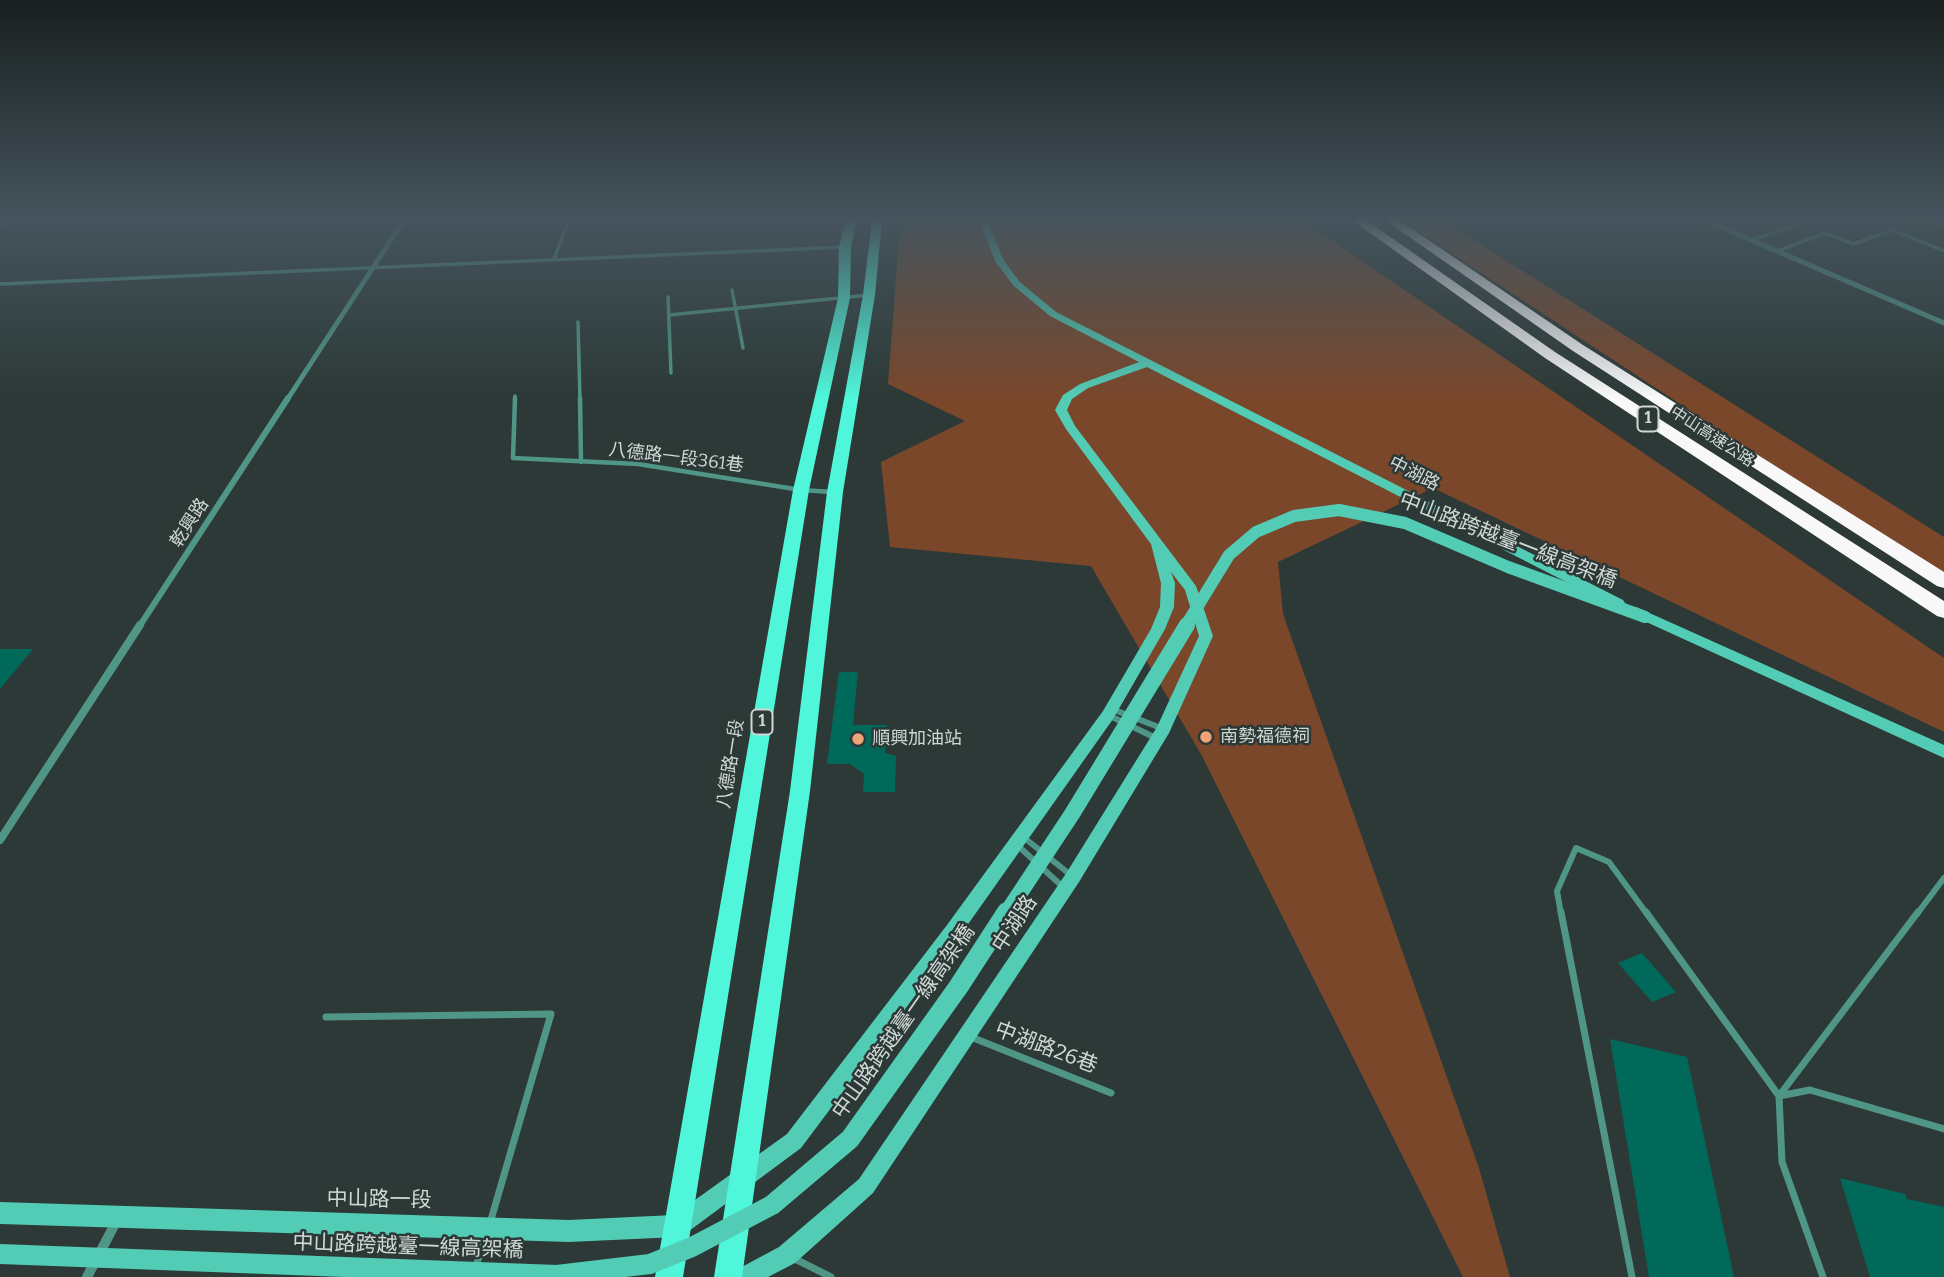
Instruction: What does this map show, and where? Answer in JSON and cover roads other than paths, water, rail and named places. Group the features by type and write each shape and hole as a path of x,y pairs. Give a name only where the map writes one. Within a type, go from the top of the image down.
{"highway":[{"name":"中山高速公路","path":"1443,280 1550,355 1944,611"},
{"name":"中山高速公路","path":"1478,280 1578,348 1944,581"}],"main road":[{"name":"八德路一段","path":"669,1277 801,490 844,298 844,280"},
{"path":"728,1277 800,791 835,492 871,280"}],"street":[{"name":"乾興路","path":"0,840 366,280"},
{"path":"1014,280 1053,314 1150,362"},
{"path":"1844,280 1944,323"},
{"name":"中湖路","path":"746,1277 787,1255 866,1186 1069,883 1161,734 1206,636 1191,589 1070,427 1061,410 1068,397 1084,387 1150,362 1645,617 1944,752"},
{"name":"中山路跨越臺一線高架橋","path":"0,1254 557,1275 650,1264 692,1247 772,1205 850,1139 959,986 1072,814 1229,555 1256,532 1294,516 1339,510 1405,523 1508,567 1645,617"},
{"name":"中湖路","path":"741,1180 794,1141 1110,712 1158,629 1167,607 1168,583 1157,545"},
{"path":"677,1226 741,1180"},
{"name":"中山路一段","path":"0,1213 569,1231 677,1226"},
{"path":"88,1277 118,1218"}],"lane":[{"path":"0,284 110,280"},
{"path":"732,290 743,348"},
{"path":"668,315 869,295"},
{"path":"668,297 671,373"},
{"path":"578,322 580,462"},
{"name":"八德路一段361巷","path":"515,396 513,458 638,464 801,490 835,492"},
{"path":"1110,712 1161,734"},
{"path":"1110,712 1161,734"},
{"path":"1017,839 1069,883"},
{"path":"1017,839 1069,883"},
{"path":"1632,1277 1557,891 1577,848 1609,862 1779,1097 1782,1162 1823,1277"},
{"path":"1779,1097 1944,878"},
{"path":"326,1017 551,1014 473,1277"},
{"name":"中湖路26巷","path":"968,1036 1111,1093"},
{"path":"1779,1097 1810,1090 1944,1129"},
{"path":"787,1255 831,1277"}],"place":[{"name":"南勢福德祠","path":"1206,737"},
{"name":"順興加油站","path":"858,739"}]}
